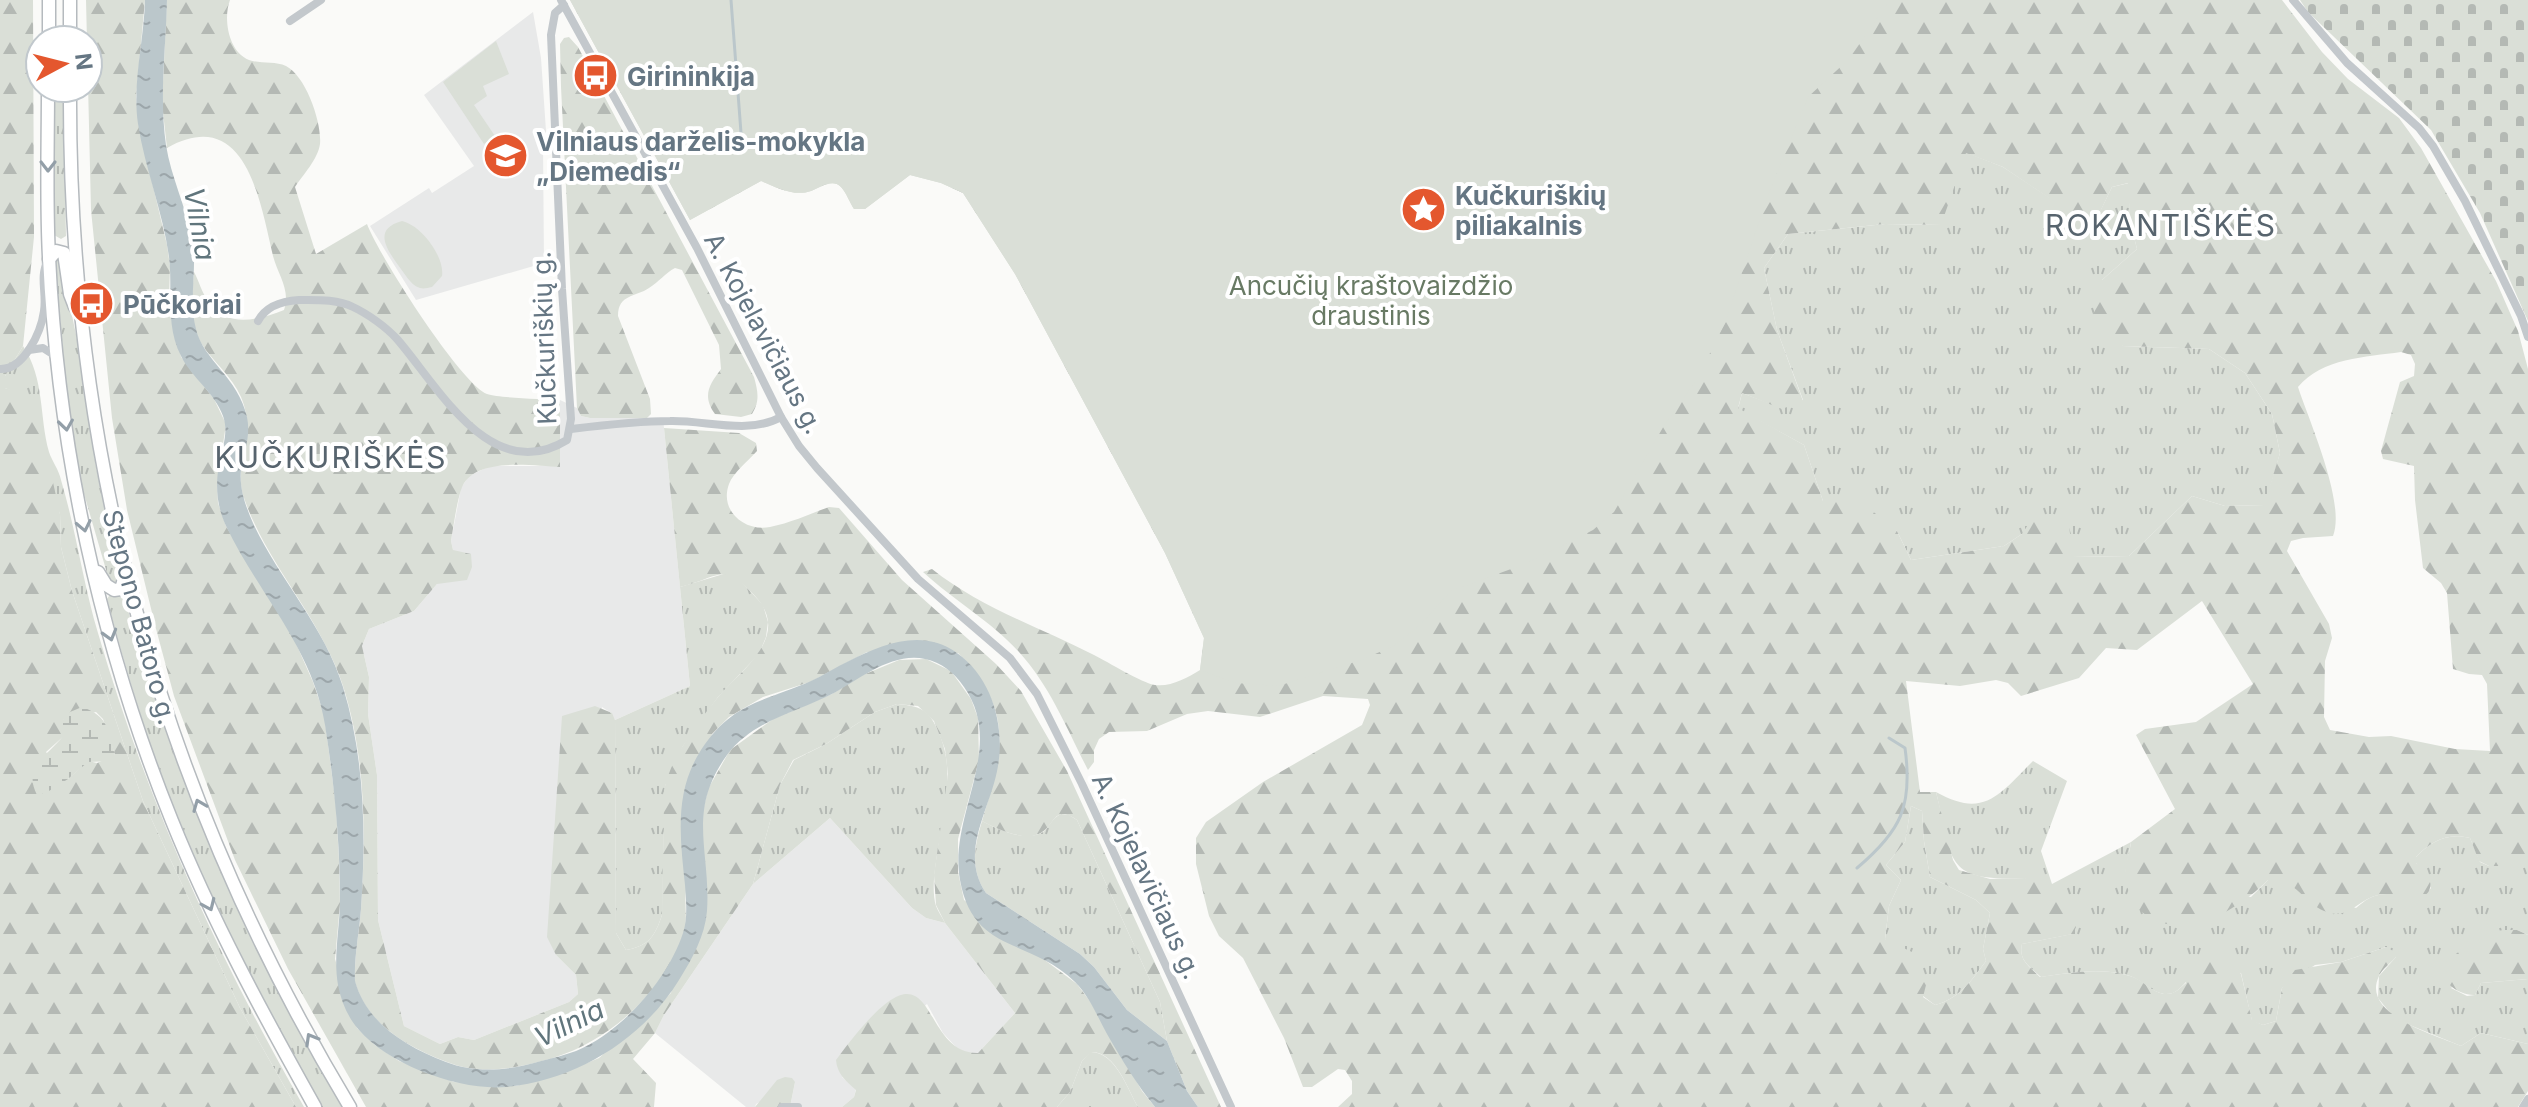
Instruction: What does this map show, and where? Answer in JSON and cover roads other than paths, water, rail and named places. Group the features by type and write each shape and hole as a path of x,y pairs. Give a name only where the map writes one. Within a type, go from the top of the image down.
{"main road":[{"path":"49,0 49,24"},
{"path":"70,0 70,24"},
{"name":"Stepono Batoro g.","path":"48,104 49,259 57,357 76,493 126,691 172,820 224,939 315,1107"},
{"name":"Stepono Batoro g.","path":"70,104 71,188 81,317 105,483 147,655 169,725 216,847 285,993 350,1107"},
{"path":"49,259 56,251 64,253 70,294 81,317"},
{"path":"91,559 109,589 121,589 125,573"}],"street":[{"path":"290,21 321,0"},
{"path":"2293,0 2347,63 2411,121 2433,146 2465,201 2521,316 2528,337"},
{"name":"A. Kojelavičiaus g.","path":"563,2 799,446 918,579 1010,658 1037,694 1082,784 1231,1107"},
{"name":"Kučkuriškių g.","path":"258,321 269,308 290,301 335,301 353,306 395,336 452,408 482,436 503,447 530,453 555,447 567,440 571,429 551,50 553,20 563,2"},
{"path":"0,369 13,367 29,350 44,311 43,272 49,259"},
{"path":"29,350 43,348 57,357"},
{"path":"571,429 627,422 674,421 757,426 781,417"},
{"path":"2523,1107 2528,1099"},
{"path":"782,1107 798,1107"}],"water":[{"path":"145,0 167,0 163,91 166,145 192,238 196,329 206,350 243,403 247,417 248,437 241,470 244,497 264,544 325,644 343,687 350,714 360,769 363,825 363,881 355,981 369,1010 379,1022 403,1041 431,1056 458,1066 482,1069 518,1067 563,1055 610,1031 655,986 683,933 686,909 681,832 683,799 692,766 713,734 737,712 750,705 811,681 875,649 903,641 930,641 944,645 969,663 987,689 997,719 998,766 976,846 978,878 986,893 1080,954 1094,967 1127,1010 1167,1041 1187,1091 1198,1107 1155,1107 1075,982 1058,968 990,933 977,921 967,904 960,880 958,856 978,758 980,734 976,710 956,677 942,665 925,659 901,659 877,668 834,693 763,725 727,755 707,795 704,813 707,911 697,947 664,1002 646,1021 605,1053 557,1076 532,1083 488,1087 468,1085 426,1073 388,1054 359,1030 339,991 336,953 340,899 338,833 319,697 297,646 223,519 217,489 225,422 214,400 185,364 173,332 169,257 138,124 137,78"}],"waterway":[{"path":"731,0 742,146"},
{"path":"1857,868 1894,829 1905,802 1905,748 1889,738"}],"place":[{"name":"Girininkija","path":"596,76"},
{"name":"Vilniaus darželis-mokykla „Diemedis“","path":"505,156"},
{"name":"Kučkuriškių piliakalnis","path":"1424,210"},
{"name":"Pūčkoriai","path":"92,304"}],"district":[{"name":"ROKANTIŠKĖS","path":"2161,225"},
{"name":"KUČKURIŠKĖS","path":"331,457"}],"water label":[{"name":"Vilnia","path":"200,224"},
{"name":"Vilnia","path":"569,1023"}],"park label":[{"name":"Ancučių kraštovaizdžio draustinis","path":"1371,300"}]}
